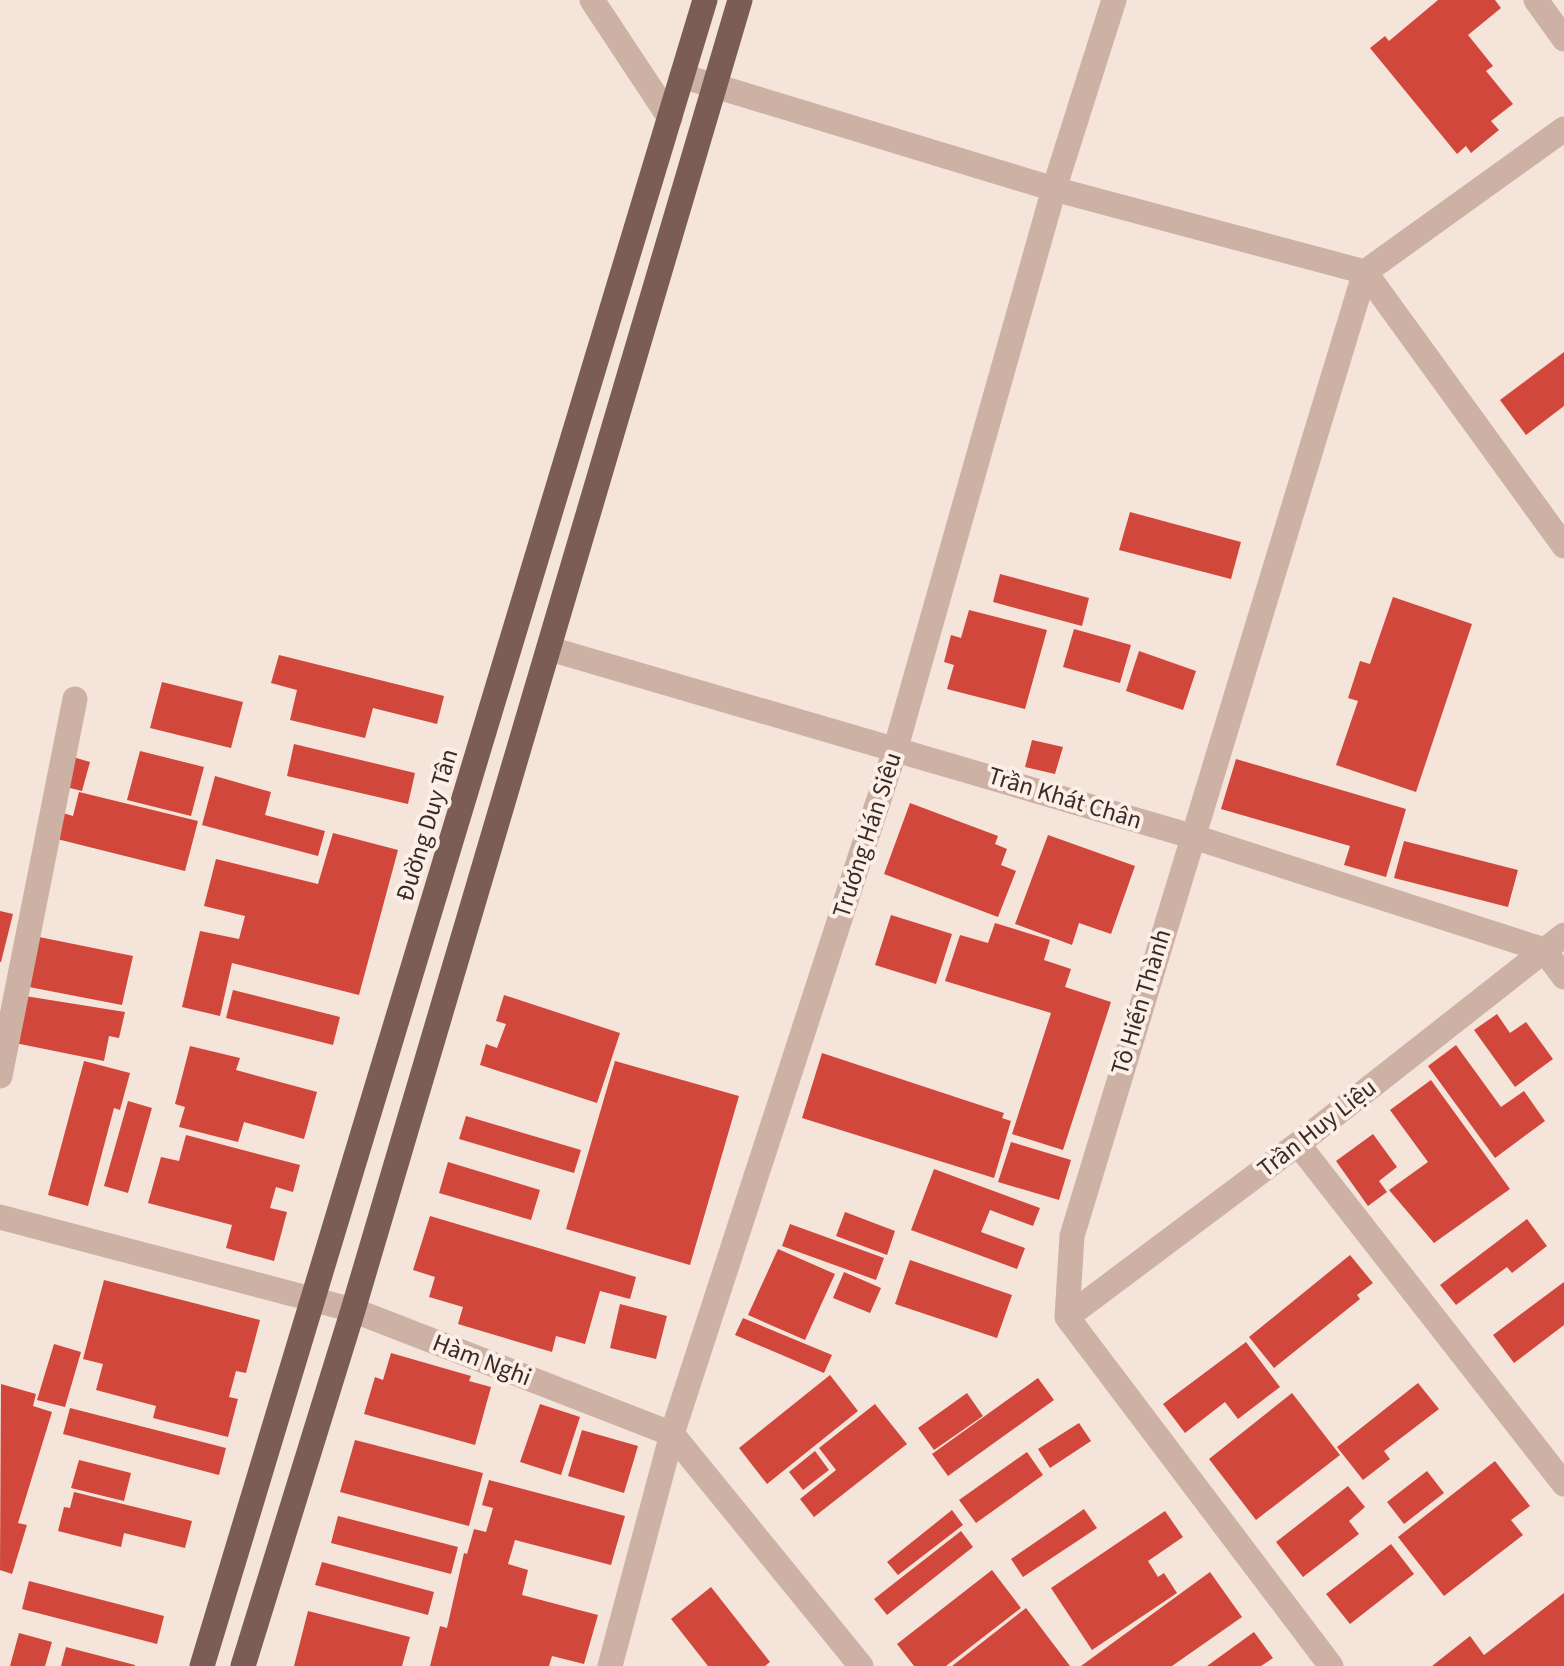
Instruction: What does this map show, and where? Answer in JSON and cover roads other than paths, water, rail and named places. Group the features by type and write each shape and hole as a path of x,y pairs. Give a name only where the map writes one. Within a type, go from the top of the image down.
{"main road":[{"name":"Đường Duy Tân","path":"202,1666 705,0"},
{"path":"242,1666 353,1310 740,0"}],"street":[{"path":"592,0 670,118"},
{"name":"Trương Hán Siêu","path":"610,1666 672,1434 896,747 1054,189 1114,0"},
{"path":"1536,0 1564,39"},
{"path":"682,76 1054,189 1365,272 1564,546"},
{"path":"1365,272 1564,129"},
{"name":"Tô Hiến Thành","path":"1067,1317 1072,1236 1365,272"},
{"name":"Trần Khát Chân","path":"550,649 896,747 1554,943"},
{"path":"0,1076 75,699"},
{"path":"1554,943 1564,978"},
{"name":"Trần Huy Liệu","path":"1067,1317 1298,1144 1554,943"},
{"path":"1298,1144 1564,1484"},
{"name":"Hàm Nghi","path":"0,1217 316,1298 672,1434 862,1666"},
{"path":"1067,1317 1331,1666"}]}
